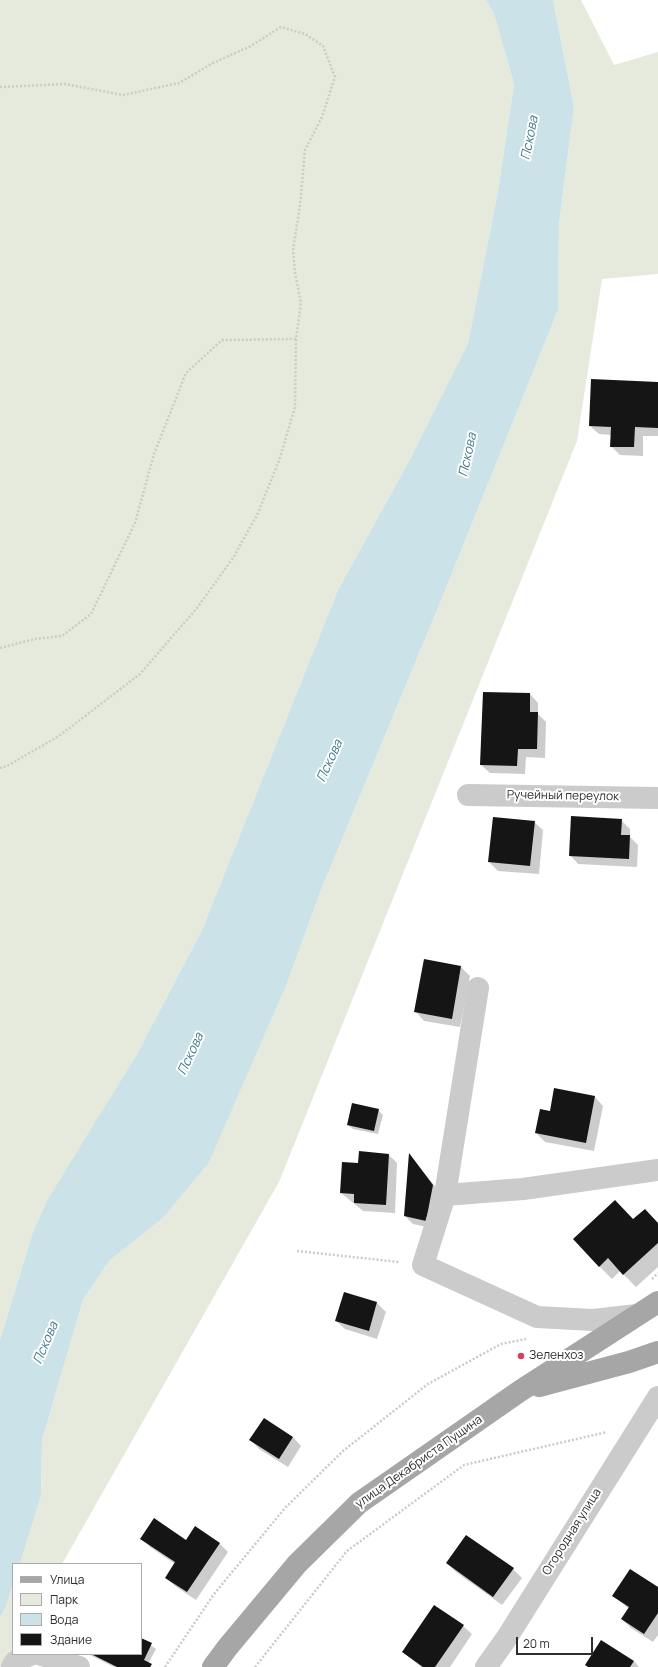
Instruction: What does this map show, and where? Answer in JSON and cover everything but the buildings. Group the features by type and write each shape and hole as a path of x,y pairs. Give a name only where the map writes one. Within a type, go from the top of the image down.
{"main road":[{"name":"улица Декабриста Пущина","path":"213,1667 226,1648 297,1564 359,1503 520,1391 658,1302"},
{"name":"улица Декабриста Пущина","path":"520,1391 629,1362 658,1352"}],"street":[{"name":"Ручейный переулок","path":"468,795 658,798"},
{"path":"478,988 445,1195 423,1265 537,1317 593,1320 637,1315"},
{"path":"445,1195 523,1189 658,1170"},
{"name":"Огородная улица","path":"486,1667 506,1639 658,1397"},
{"path":"12,1667 15,1662 30,1655"},
{"path":"42,1655 80,1667"}],"path":[{"path":"0,87 65,84 123,95 179,83 213,63 251,46 281,27 305,34 323,46 335,77 322,116 305,150 300,205 293,250 295,273 302,303 296,339 295,408 280,458 258,513 233,558 198,608 140,674 59,736 8,766 0,768"},
{"path":"0,648 35,639 62,636 91,614 135,523 154,454 186,373 222,340 296,339"},
{"path":"297,1251 423,1265"},
{"path":"165,1667 214,1594 275,1521 343,1451 428,1384 501,1344 531,1338"},
{"path":"255,1667 347,1551 464,1465 607,1432"}],"green space":[{"path":"0,0 486,0 494,14 514,84 498,191 468,345 409,461 338,590 202,930 136,1056 32,1235 0,1340"},
{"path":"553,0 581,0 614,65 658,52 658,274 602,279 577,441 279,1182 63,1563 20,1563 41,1496 42,1440 83,1300 109,1261 163,1218 209,1161 286,986 321,890 442,598 558,310 559,224 574,107"},
{"path":"12,1587 12,1652 3,1667 0,1667 0,1617 6,1607"}],"water":[{"name":"Пскова","path":"486,0 553,0 574,107 559,224 558,310 442,598 321,890 286,986 209,1162 163,1218 109,1261 83,1300 42,1440 41,1496 20,1563 12,1563 12,1587 6,1607 0,1617 0,1340 32,1235 48,1199 136,1056 202,930 338,590 409,461 468,344 498,191 514,84 494,14"}],"place":[{"name":"Зеленхоз","path":"521,1356"}]}
